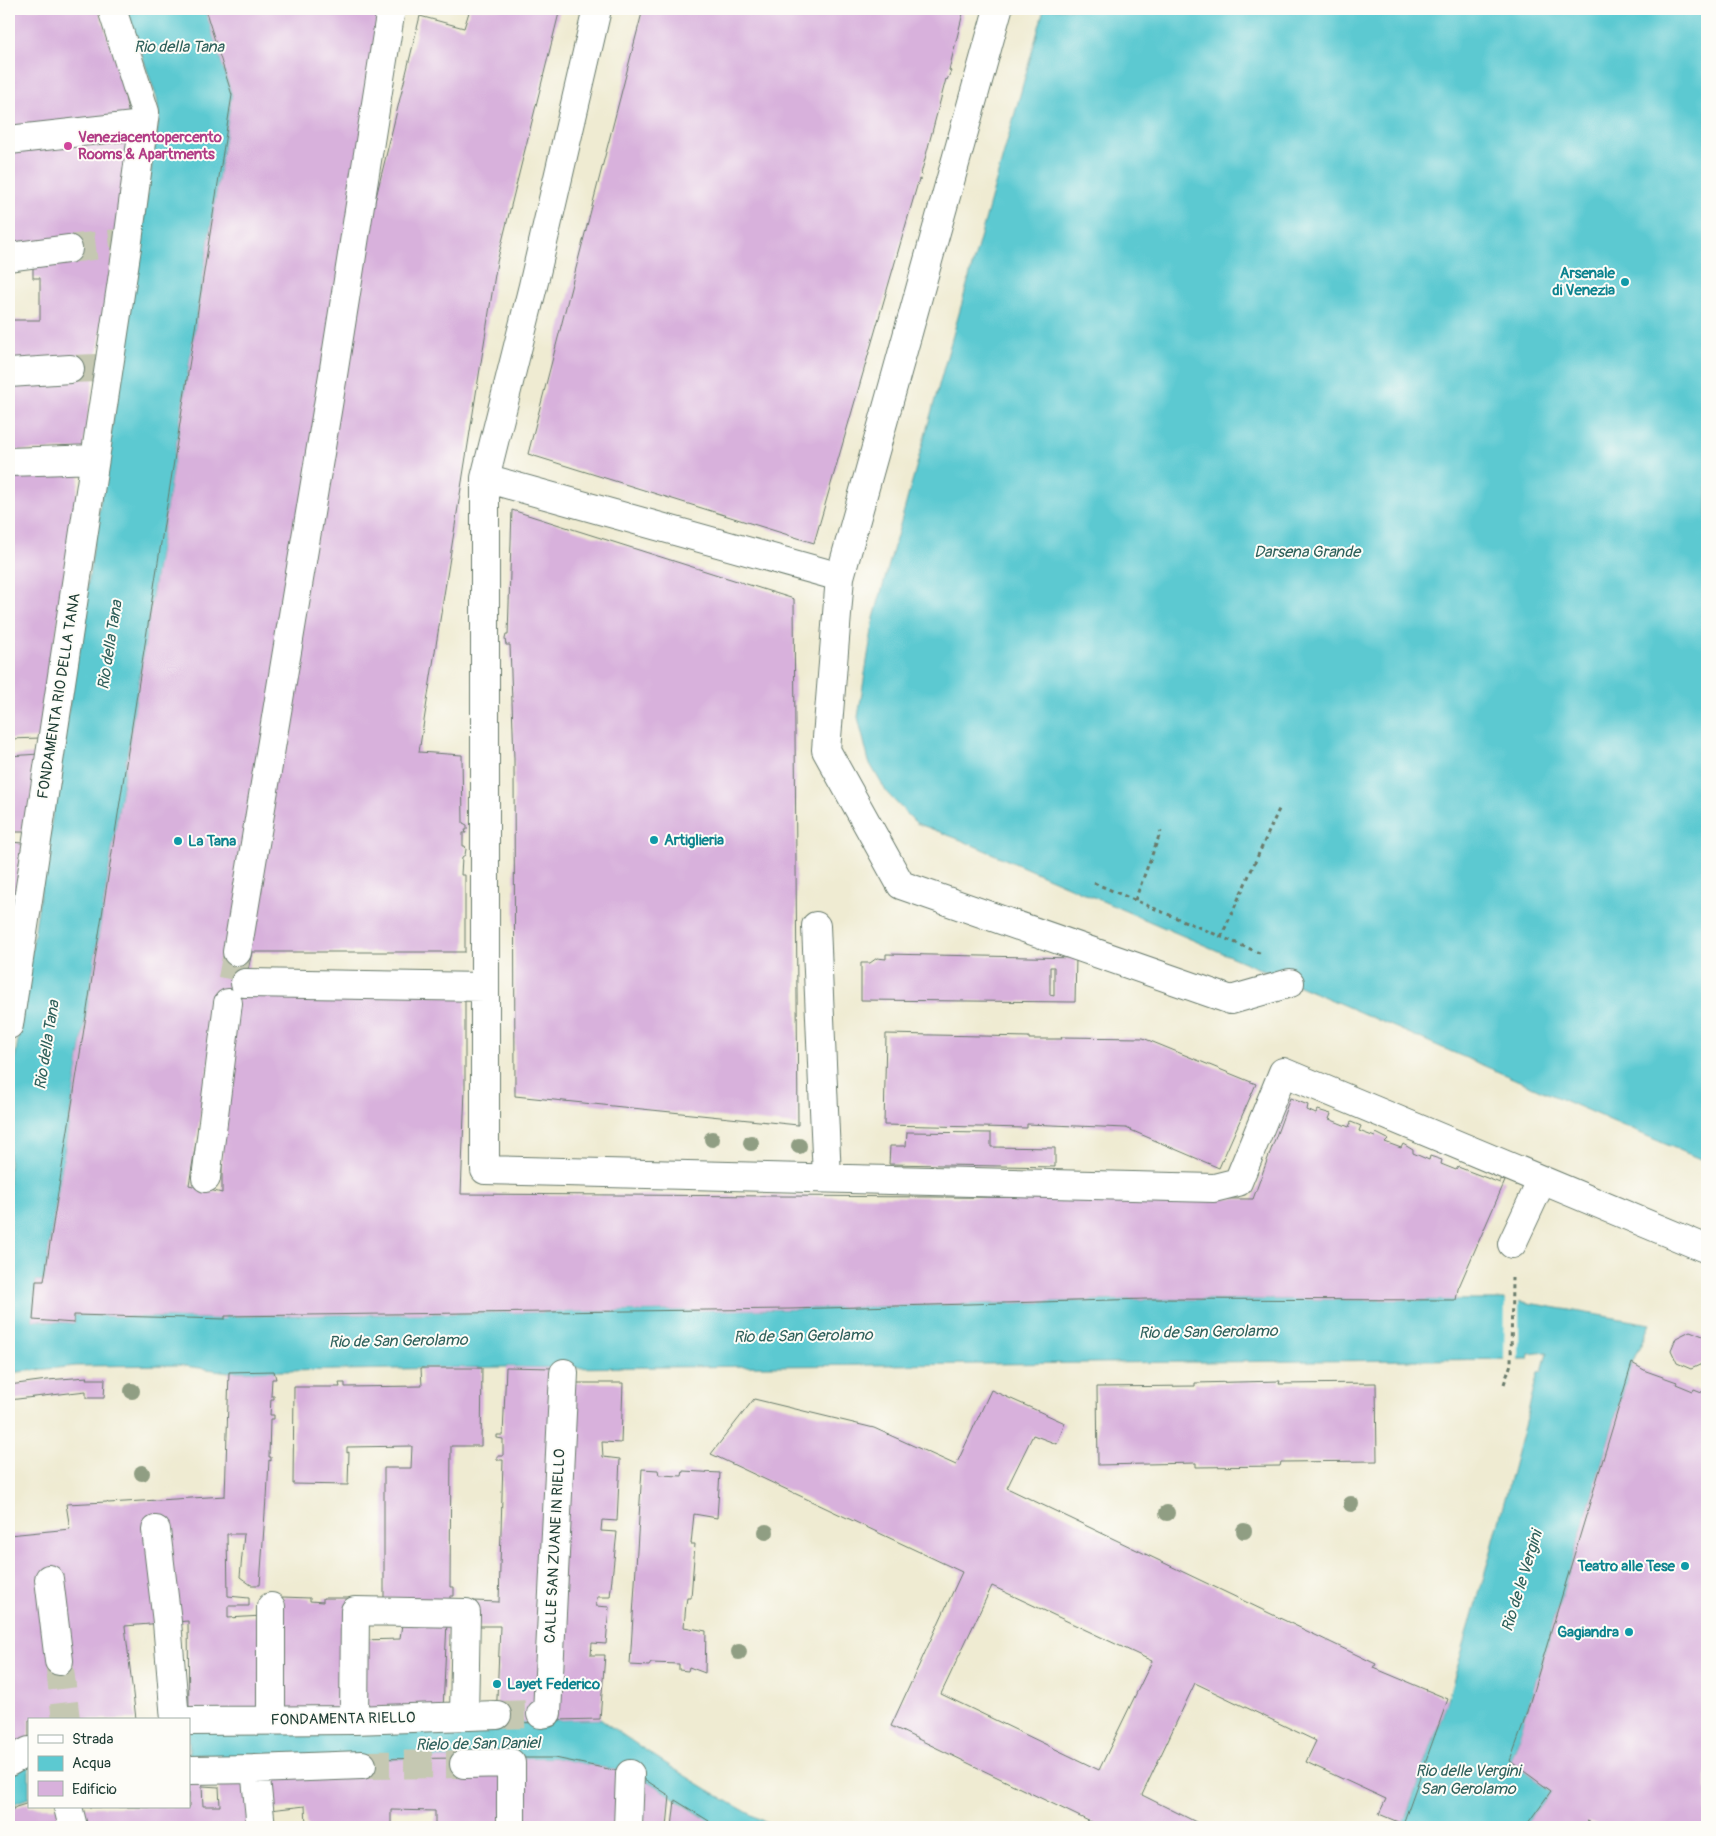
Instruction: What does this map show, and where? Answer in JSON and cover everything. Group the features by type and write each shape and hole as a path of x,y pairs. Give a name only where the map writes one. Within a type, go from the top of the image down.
{"street":[{"name":"FONDAMENTA RIO DELLA TANA","path":"10,1015 95,459 103,368 145,112 112,9"},
{"path":"236,952 333,375 391,9"},
{"path":"597,9 533,286 485,478 485,1170 1214,1188 1238,1182 1284,1072 1707,1249"},
{"path":"998,9 840,577 826,750 901,885 1231,1000 1290,983"},
{"path":"9,140 143,125"},
{"path":"9,257 68,249"},
{"path":"9,372 70,370"},
{"path":"9,462 95,459"},
{"path":"485,478 840,577"},
{"path":"816,926 827,1178"},
{"path":"206,1178 237,993 484,987"},
{"path":"1512,1244 1542,1180"},
{"name":"CALLE SAN ZUANE IN RIELLO","path":"541,1714 547,1713 564,1373"},
{"path":"156,1530 167,1622 175,1718"},
{"path":"49,1579 60,1661"},
{"path":"271,1607 271,1720"},
{"path":"354,1720 355,1611 466,1614 464,1716"},
{"name":"FONDAMENTA RIELLO","path":"190,1720 354,1720 497,1715"},
{"path":"9,1762 28,1752"},
{"path":"464,1764 511,1763 511,1827"},
{"path":"190,1770 255,1770 362,1764"},
{"path":"255,1770 261,1827"},
{"path":"628,1827 630,1774"},
{"path":"68,1808 73,1827"}],"path":[{"path":"1221,937 1280,807"},
{"path":"1134,900 1161,831"},
{"path":"1094,883 1264,955"},
{"path":"1504,1384 1512,1364 1511,1300"}],"water":[{"name":"Rio delle Vergini San Gerolamo","path":"126,9 205,9 232,95 44,1281 36,1281 33,1320 74,1323 74,1315 224,1319 225,1316 789,1309 1147,1299 1511,1300 1650,1324 1632,1363 1522,1728 1510,1761 1551,1791 1525,1827 1402,1827 1448,1699 1489,1559 1538,1373 1542,1372 1547,1352 1529,1354 1528,1359 506,1367 229,1372 178,1365 76,1366 9,1373 9,1098 159,118 157,99"},
{"name":"Darsena Grande","path":"1044,9 1707,9 1707,1162 961,840 916,823 887,793 869,762 858,717 874,618"},
{"name":"Rielo de San Daniel","path":"600,1719 686,1776 774,1827 719,1827 638,1775 555,1758 362,1759 190,1763 190,1727 496,1722 541,1723 554,1720"},
{"path":"28,1762 28,1798 15,1803 16,1807 9,1812 9,1775"}],"pier":[{"path":"1505,1298 1519,1298 1519,1361 1504,1362"}],"building":[{"path":"9,9 98,9 119,69 130,120 9,133"},
{"path":"205,9 382,9 369,226 420,16 464,28 470,9 560,9 497,262 419,752 462,755 463,823 467,825 466,833 463,833 463,846 466,849 465,855 462,857 461,875 465,875 465,952 252,952 245,983 465,997 465,1089 461,1194 1253,1199 1290,1098 1308,1105 1307,1110 1316,1114 1318,1110 1331,1114 1329,1119 1349,1127 1351,1122 1361,1126 1359,1131 1375,1137 1376,1133 1388,1139 1385,1142 1401,1148 1403,1144 1413,1150 1413,1153 1429,1160 1430,1156 1442,1160 1441,1164 1456,1170 1458,1167 1500,1183 1500,1179 1505,1181 1458,1289 1456,1300 1147,1299 789,1309 225,1316 225,1319 74,1315 74,1323 33,1320 36,1281 44,1281 232,95","holes":["219,1001 222,1087 222,1193 189,1185"]},
{"path":"643,9 964,9 949,70 951,71 946,79 921,180 919,179 814,543 528,454"},
{"path":"131,133 83,449 9,451 9,320 40,320 40,278 33,278 33,258 9,251 9,148"},
{"path":"9,470 80,473 41,738 9,739"},
{"name":"Artiglieria","path":"512,510 794,599 798,1125 515,1096 514,759 510,645 506,645 505,639 506,635 508,635"},
{"path":"39,754 25,832 9,832 9,756"},
{"path":"9,842 23,843 9,939"},
{"path":"886,954 1076,958 1075,1002 861,1000 861,963 870,963 877,958 886,959","holes":["1050,967 1054,967 1054,996 1050,995"]},
{"path":"886,1034 1029,1037 1029,1039 1062,1039 1061,1037 1143,1038 1256,1084 1219,1168 1126,1128 1027,1124 1027,1128 884,1125"},
{"path":"907,1132 991,1133 991,1147 1055,1148 1055,1167 889,1164 890,1146 906,1146"},
{"path":"1690,1331 1703,1336 1707,1345 1707,1355 1704,1363 1691,1369 1677,1363 1671,1350 1676,1338"},
{"name":"Gagiandra","path":"1632,1363 1646,1371 1677,1382 1676,1384 1707,1394 1707,1816 1705,1822 1707,1823 1706,1827 1607,1827 1602,1825 1601,1827 1587,1821 1594,1827 1525,1827 1551,1791 1510,1761 1522,1728"},
{"path":"506,1367 552,1368 541,1723 496,1722 500,1626 473,1626 474,1601 499,1602 503,1460 497,1460 497,1456 503,1456 503,1439 497,1438 497,1435 503,1435"},
{"path":"421,1368 482,1368 481,1446 451,1446 450,1587 454,1587 454,1596 450,1596 450,1600 384,1599 384,1468 411,1468 412,1446 347,1447 347,1453 349,1452 348,1485 293,1484 294,1387 340,1387 339,1383 345,1383 345,1387 422,1386"},
{"path":"274,1371 276,1379 272,1379 271,1396 274,1396 274,1399 271,1399 270,1415 274,1415 274,1419 270,1419 269,1457 271,1457 271,1461 269,1460 260,1585 251,1585 240,1577 244,1534 227,1534 228,1596 249,1598 249,1606 228,1606 228,1618 262,1616 262,1712 189,1715 188,1621 125,1626 136,1718 28,1718 28,1740 9,1746 9,1535 70,1529 66,1504 225,1496 229,1372"},
{"path":"87,1377 86,1379 105,1379 104,1398 86,1398 86,1391 9,1400 9,1385"},
{"path":"1280,1381 1279,1384 1376,1383 1377,1461 1281,1462 1280,1466 1196,1467 1196,1463 1098,1465 1097,1387 1195,1386 1195,1383"},
{"path":"572,1383 623,1383 621,1443 602,1442 603,1457 620,1459 617,1521 602,1520 601,1531 617,1532 610,1597 597,1597 596,1606 609,1607 606,1644 592,1643 591,1655 605,1655 600,1719 554,1720"},
{"path":"991,1390 1065,1423 1057,1444 1033,1435 1007,1488 1376,1664 1374,1668 1448,1699 1403,1824 1379,1814 1386,1799 1306,1762 1316,1741 1195,1683 1142,1795 1206,1827 1101,1827 891,1726 962,1572 711,1454 754,1399 874,1428 956,1465","holes":["992,1586 1152,1661 1099,1770 941,1694"]},
{"path":"642,1469 658,1470 659,1475 682,1476 683,1471 720,1473 717,1518 694,1514 691,1544 695,1544 691,1598 687,1598 684,1627 706,1631 705,1673 689,1667 688,1671 679,1670 679,1664 651,1663 649,1666 630,1665"},
{"path":"282,1597 310,1598 310,1601 323,1602 323,1598 350,1598 350,1709 280,1711"},
{"path":"447,1621 443,1710 360,1711 360,1640 400,1639 402,1624"},
{"path":"464,1758 508,1771 508,1827 435,1827 435,1811 391,1810 391,1827 309,1827 306,1824 305,1806 261,1811 258,1778 362,1759"},
{"path":"515,1758 555,1758 628,1773 626,1825 515,1827"},
{"path":"638,1775 670,1796 667,1827 631,1827"},
{"path":"190,1776 250,1777 256,1827 81,1827 76,1808 190,1808","holes":["202,1786 219,1787 220,1806 203,1806"]},
{"path":"675,1800 709,1821 709,1827 672,1827"},
{"path":"28,1803 28,1808 61,1808 67,1827 9,1827 9,1812 16,1807"}],"tunnel":[{"path":"68,249 117,243"},
{"path":"70,369 97,368"},
{"path":"237,952 231,984 245,983"},
{"path":"59,1661 66,1718"},
{"path":"497,1715 541,1714"},
{"path":"362,1765 464,1764"}],"place":[{"name":"Veneziacentopercento Rooms & Apartments","path":"68,146"},
{"name":"Arsenale di Venezia","path":"1625,282"},
{"name":"Artiglieria","path":"654,840"},
{"name":"La Tana","path":"178,841"},
{"name":"Teatro alle Tese","path":"1685,1566"},
{"name":"Gagiandra","path":"1629,1632"},
{"name":"Layet Federico","path":"497,1684"}],"water label":[{"name":"Rio della Tana","path":"179,47"},
{"name":"Rio della Tana","path":"110,645"},
{"name":"Rio della Tana","path":"47,1045"},
{"name":"Rio de San Gerolamo","path":"1208,1332"},
{"name":"Rio de San Gerolamo","path":"803,1336"},
{"name":"Rio de San Gerolamo","path":"398,1341"},
{"name":"Rio de le Vergini","path":"1522,1581"}]}
